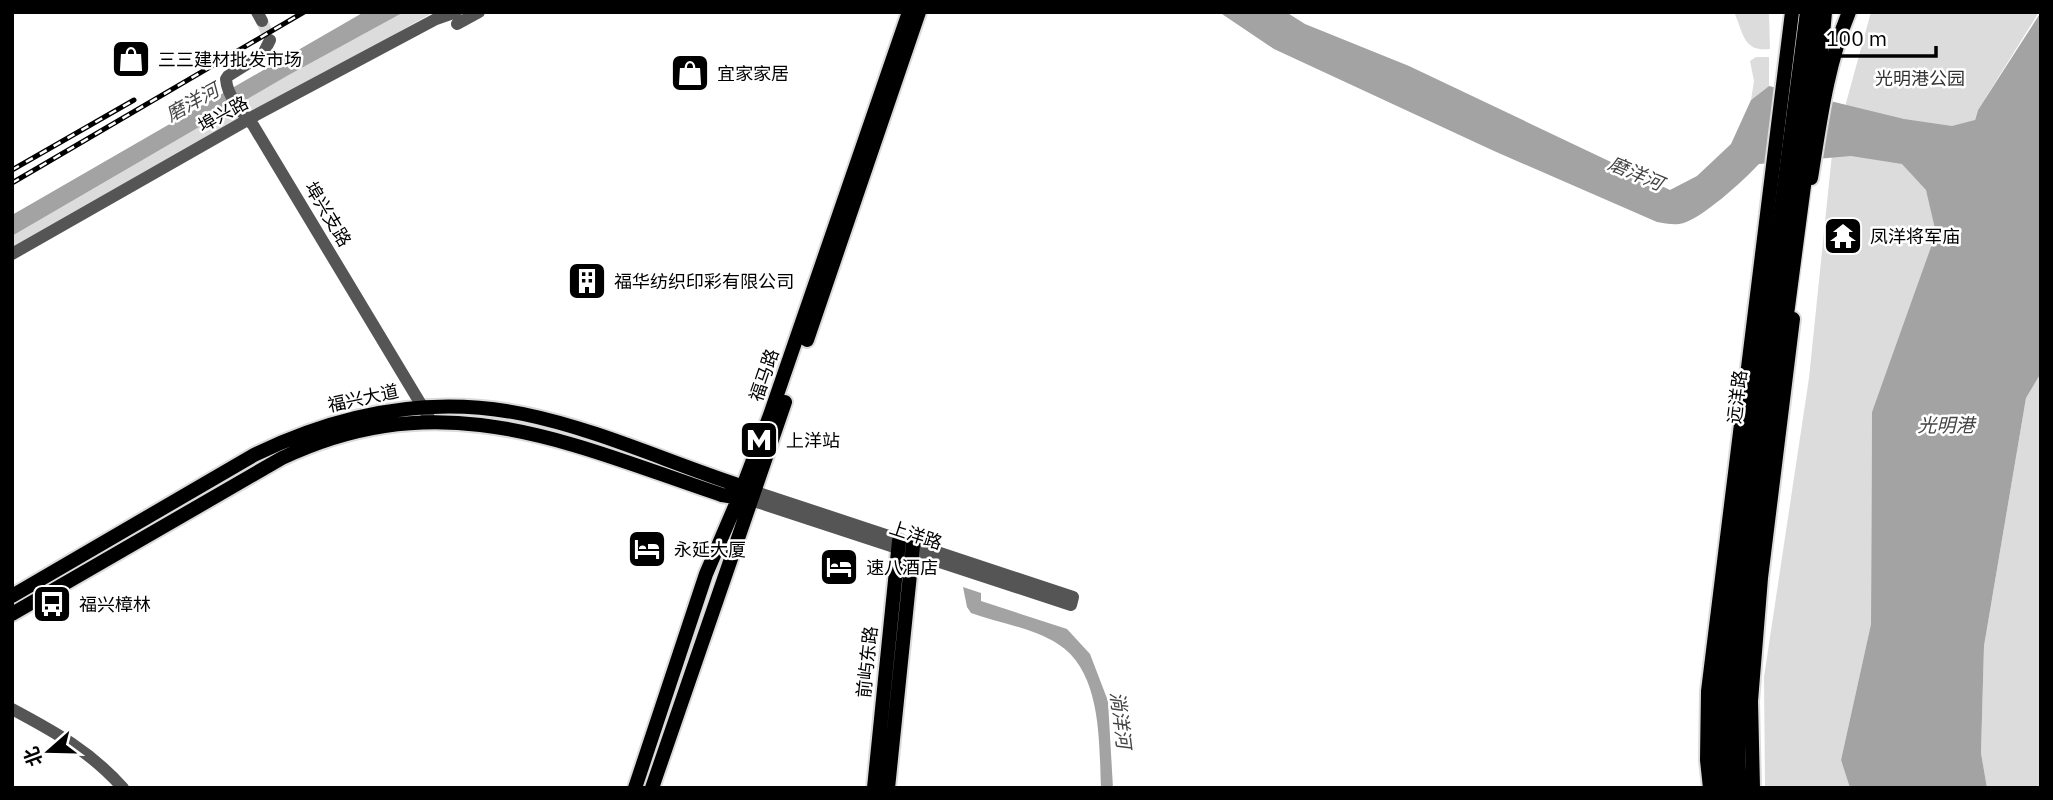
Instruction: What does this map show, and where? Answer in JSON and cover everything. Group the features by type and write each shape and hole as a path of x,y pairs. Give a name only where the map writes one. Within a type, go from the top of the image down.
{"highway":[{"name":"远洋路","path":"1722,788 1721,697 1727,638 1809,12"},
{"path":"1819,57 1823,12"},
{"path":"1819,57 1830,12"},
{"name":"远洋路","path":"1738,788 1737,698 1742,640 1819,57"}],"main road":[{"name":"福马路","path":"652,788 770,415 909,12"},
{"name":"福马路","path":"635,788 706,574 746,494 919,12"},
{"path":"1710,788 1707,760 1708,691 1791,12"},
{"path":"1753,788 1751,701 1760,578 1806,214 1825,92 1849,12"},
{"name":"福兴大道","path":"12,596 254,455 288,439 347,418 390,410 424,407 482,408 523,414 598,436 746,494"},
{"name":"福兴大道","path":"12,614 299,450 341,435 387,426 431,421 471,422 547,436 722,495 746,494"},
{"name":"前屿东路","path":"874,788 906,547"},
{"name":"前屿东路","path":"888,788 906,547"}],"street":[{"name":"埠兴路","path":"12,254 248,119 436,19 480,12"},
{"name":"埠兴支路","path":"270,40 263,54 228,76 227,88 431,421"},
{"name":"上洋路","path":"746,494 1072,601"},
{"path":"12,709 81,748 95,758 123,788"}],"green space":[{"path":"404,12 434,12 12,252 12,236 287,76"},
{"path":"1734,12 1769,12 1770,49 1754,48 1749,44"},
{"name":"光明港公园","path":"1871,12 2039,12 1978,110 1872,412 1871,624 1841,760 1850,788 1765,788 1764,677 1809,378 1832,154"},
{"path":"1756,57 1769,57 1769,86 1751,100 1754,81 1750,61"},
{"path":"2041,373 2041,788 1987,788 1981,753 1984,646 2026,398"}],"water":[{"path":"364,12 404,12 287,76 12,236 12,215"},
{"name":"光明港","path":"1219,12 1286,12 1305,24 1409,66 1670,190 1697,176 1731,144 1751,100 1769,86 1904,119 1952,126 1975,120 1978,110 2041,12 2041,373 2026,398 1984,646 1981,753 1987,788 1850,788 1841,760 1871,624 1872,412 1936,233 1926,190 1902,164 1851,156 1759,164 1733,189 1698,216 1679,224 1657,222 1494,151 1274,49"},
{"path":"963,587 981,593 981,601 1067,629 1090,654 1108,701 1113,788 1101,788 1095,709 1083,672 1072,656 1048,638 971,613"}],"tunnel":[{"path":"262,21 270,40"}],"railway":[{"path":"12,183 304,12"},
{"path":"12,170 134,100"}],"place":[{"name":"三三建材批发市场","path":"131,59"},
{"name":"宜家家居","path":"690,73"},
{"name":"凤洋将军庙","path":"1843,236"},
{"name":"福华纺织印彩有限公司","path":"587,281"},
{"name":"上洋站","path":"759,440"},
{"name":"永延大厦","path":"647,549"},
{"name":"速八酒店","path":"839,567"},
{"name":"福兴樟林","path":"52,604"}],"water label":[{"name":"磨洋河","path":"192,102"},
{"name":"磨洋河","path":"1636,173"},
{"name":"淌洋河","path":"1121,720"}]}
